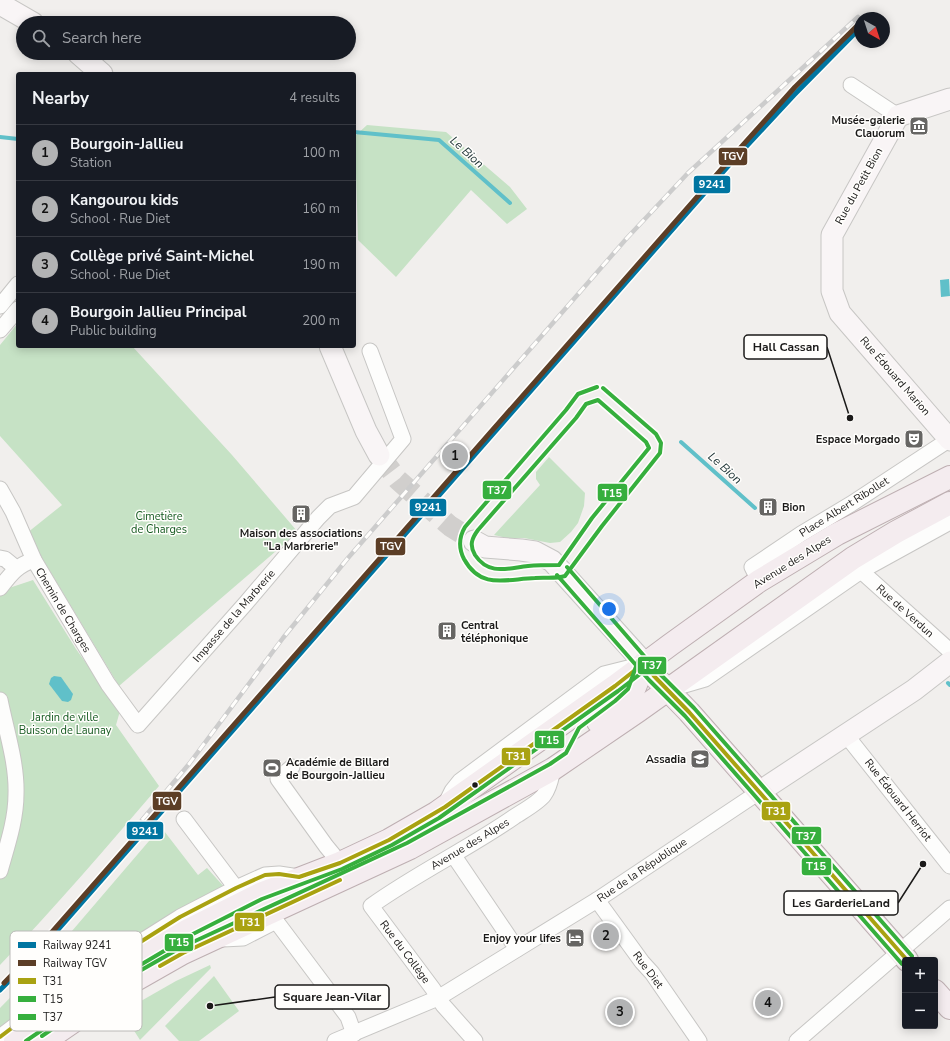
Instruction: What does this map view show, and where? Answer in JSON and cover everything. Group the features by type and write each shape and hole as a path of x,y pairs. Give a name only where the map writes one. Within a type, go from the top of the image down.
{"main road":[{"name":"Avenue des Alpes","path":"200,939 260,894 299,877 340,863 389,840 445,807 759,581 837,534 950,477"},
{"path":"142,963 410,848 553,769 853,558 896,532 950,503"},
{"path":"571,757 584,732 619,706 633,692 644,664 689,712 903,956"},
{"path":"142,976 184,953 200,939"},
{"path":"937,993 950,1008"},
{"path":"15,1041 30,1031"},
{"path":"45,1041 60,1031"}],"street":[{"path":"0,4 21,16"},
{"path":"86,60 100,72"},
{"path":"851,85 898,116 950,99"},
{"name":"Rue du Petit Bion","path":"840,312 832,291 832,235 898,116"},
{"path":"0,306 16,286"},
{"path":"0,330 16,311"},
{"name":"Rue Édouard Marion","path":"840,312 950,440"},
{"path":"331,348 366,431 379,455"},
{"name":"Impasse de la Marbrerie","path":"138,725 246,603 318,518 330,506 354,498 403,439 370,351"},
{"name":"Place Albert Ribollet","path":"759,581 752,567 801,534 851,504 950,440"},
{"name":"Chemin de Charges","path":"0,489 13,512 34,560 108,684 138,725"},
{"path":"668,689 705,679 861,571 950,522"},
{"path":"474,541 485,546 535,552 552,561 644,664"},
{"path":"0,558 5,559 16,568"},
{"path":"0,588 16,568 34,560"},
{"name":"Rue de Verdun","path":"861,571 950,651"},
{"name":"Rue de la République","path":"335,1041 438,998 597,900 914,690 943,668"},
{"path":"0,700 14,771 16,794 13,826 0,871"},
{"name":"Rue Édouard Herriot","path":"846,735 950,866"},
{"path":"292,767 278,780 340,863"},
{"name":"Avenue des Alpes","path":"371,906 408,881 454,856 497,829 543,796 549,787 553,769"},
{"path":"184,819 236,888"},
{"path":"454,856 517,949"},
{"path":"142,941 180,917 265,875 279,874 299,877"},
{"name":"Rue Diet","path":"597,900 642,962 652,973 699,1041"},
{"name":"Rue du Collège","path":"371,906 443,1006 475,1041"},
{"path":"797,1041 903,956 950,908"},
{"path":"200,939 243,938 276,921 348,1017 354,1034"},
{"path":"0,1037 10,1029"}],"green space":[{"path":"367,125 446,132 510,187 527,209 507,224 471,190 396,277 358,240 356,135"},
{"name":"Cimetière de Charges","path":"16,325 16,348 134,348 232,455 297,531 290,539 119,686 27,533 62,505 0,436 0,345"},
{"path":"549,457 585,493 584,506 578,523 560,542 550,543 524,538 507,538 494,535 540,485 536,479 536,472"},
{"name":"Jardin de ville Buisson de Launay","path":"33,580 76,649 120,711 116,725 159,786 81,877 32,931 10,931 10,954 0,965 0,596 6,589"},
{"path":"161,827 198,875 207,868 226,889 142,942 142,931 72,931"},
{"path":"210,965 211,968 140,1040 134,1031 142,1031 142,1000 176,981"},
{"path":"214,976 239,1011 199,1041 179,1041 165,1026"},
{"path":"10,998 10,1025 0,1031 0,1008"}],"water":[{"path":"949,279 950,296 941,297 940,280"},
{"path":"54,676 61,677 73,694 71,700 68,702 62,701 49,684 51,678"}],"waterway":[{"name":"Le Bion","path":"356,132 439,140 510,203"},
{"name":"Le Bion","path":"0,137 16,139"},
{"name":"Le Bion","path":"681,442 755,508"}],"tunnel":[{"path":"379,455 398,480 450,526 474,541"}],"railway":[{"path":"142,820 189,764 283,638 348,558 627,238 688,173 854,21"}],"rail line":[{"name":"TGV","path":"53,931 726,164 795,87 854,29"},
{"name":"9241","path":"57,931 729,165 794,95 854,34"},
{"name":"TGV","path":"4,983 10,977"},
{"name":"9241","path":"0,990 10,980"}],"transit line":[{"name":"T37","path":"597,387 578,394 566,410 465,527 460,538 461,550 464,559 471,569 478,575 486,579 504,581 565,576 602,526 660,453 661,443 656,434 603,388"},
{"name":"T15","path":"598,400 646,442 649,448 592,518 559,565 499,569 486,566 480,562 472,548 472,542 478,530 576,418 586,404 598,400"},
{"name":"T37","path":"567,567 658,672 694,708 912,956"},
{"name":"T15","path":"557,575 649,680 685,716 902,964"},
{"name":"T37","path":"142,970 180,948 407,843 550,764 566,753 579,728 615,701 628,689 638,661"},
{"name":"T31","path":"644,663 654,676 689,712 904,957"},
{"name":"T31","path":"142,941 180,917 265,875 279,874 299,877 340,863 389,840 445,807 615,686 644,663"},
{"name":"T15","path":"142,964 191,935 262,899 342,869 392,845 439,818 648,668"},
{"name":"T31","path":"160,966 183,953 340,880"},
{"name":"T31","path":"0,1037 10,1029"},
{"name":"T15","path":"26,1041 41,1031"},
{"name":"T37","path":"42,1036 49,1031"}],"place":[{"name":"Musée-galerie Clauorum","path":"919,126"},
{"name":"Hall Cassan","path":"850,418"},
{"name":"Espace Morgado","path":"914,439"},
{"name":"Bourgoin-Jallieu","path":"455,456"},
{"name":"Bion","path":"768,507"},
{"name":"Maison des associations \"La Marbrerie\"","path":"301,514"},
{"name":"Central téléphonique","path":"447,631"},
{"name":"Assadia","path":"700,759"},
{"name":"Académie de Billard de Bourgoin-Jallieu","path":"272,768"},
{"name":"Les GarderieLand","path":"923,864"},
{"name":"Kangourou kids","path":"606,936"},
{"name":"Enjoy your lifes","path":"575,938"},
{"name":"Bourgoin Jallieu Principal","path":"768,1003"},
{"name":"Square Jean-Vilar","path":"210,1006"},
{"name":"Collège privé Saint-Michel","path":"620,1012"}]}
